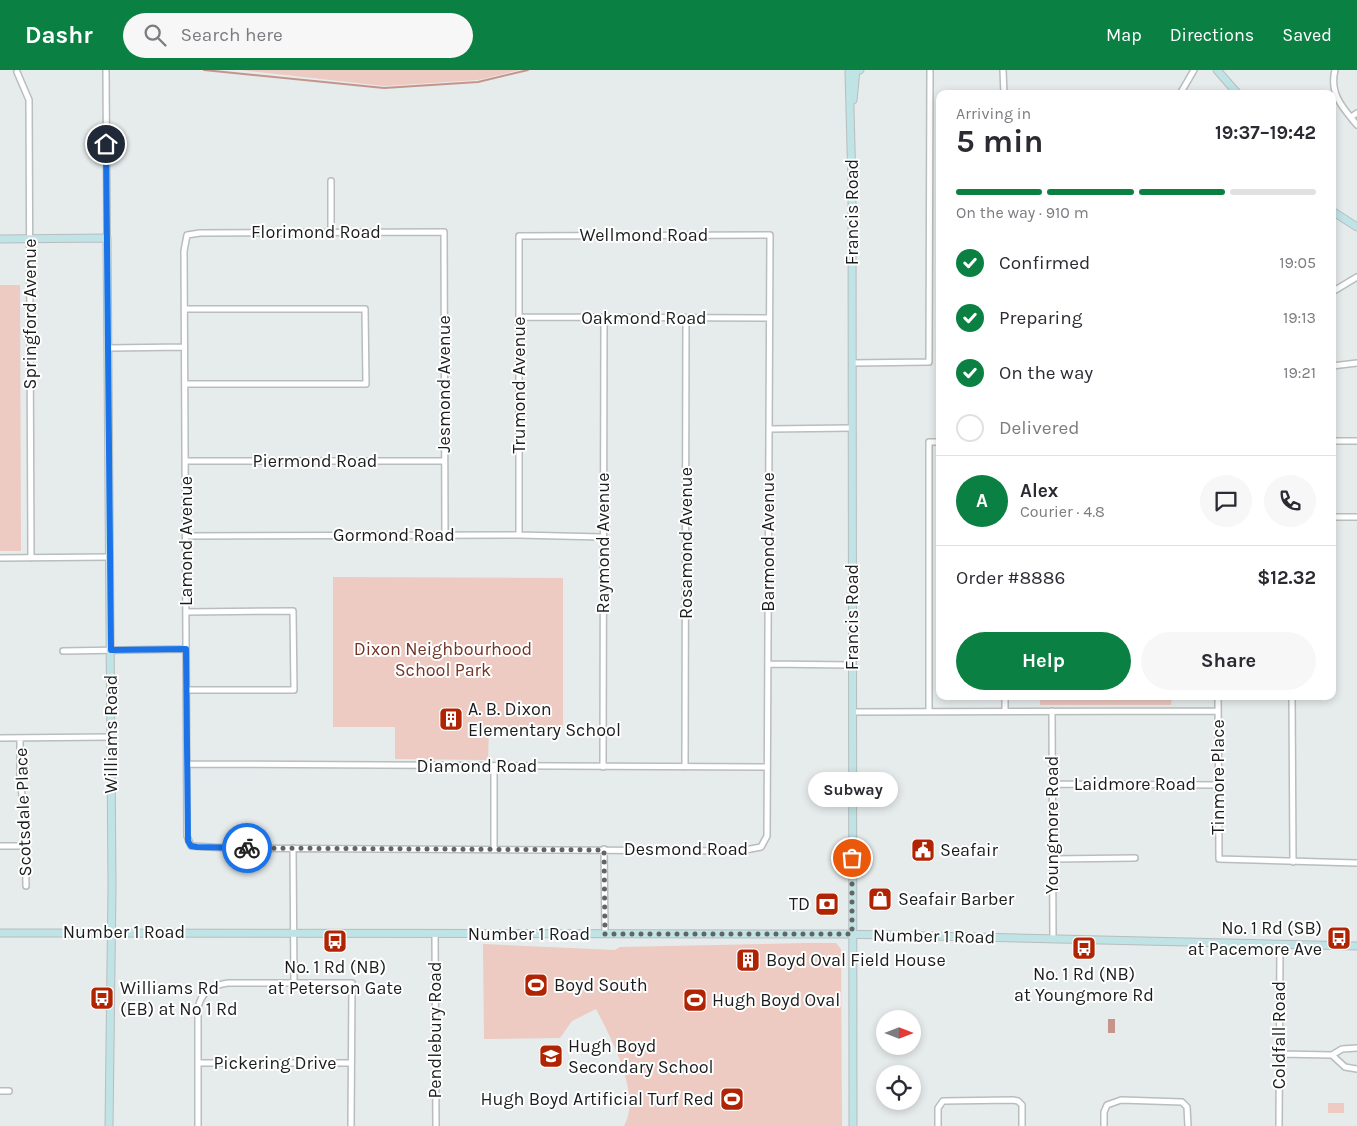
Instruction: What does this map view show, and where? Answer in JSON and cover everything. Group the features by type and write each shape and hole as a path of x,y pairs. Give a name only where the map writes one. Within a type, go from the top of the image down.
{"street":[{"path":"853,71 860,70"},
{"path":"853,364 929,362 930,70"},
{"path":"1003,70 1004,90"},
{"path":"1182,90 1194,70"},
{"path":"1217,70 1234,90"},
{"path":"1335,70 1335,90"},
{"name":"Williams Road","path":"106,71 111,650 110,1126"},
{"name":"Francis Road","path":"853,71 851,665 853,1126"},
{"name":"Springford Avenue","path":"17,72 28,100 31,558"},
{"path":"1336,95 1341,106 1357,125"},
{"path":"1351,117 1357,113"},
{"path":"331,181 331,232"},
{"path":"1336,213 1357,227"},
{"name":"Florimond Road","path":"187,235 200,233 444,232"},
{"name":"Jesmond Avenue","path":"444,232 445,536"},
{"name":"Wellmond Road","path":"519,236 770,234"},
{"name":"Barmond Avenue","path":"762,848 767,836 770,234"},
{"name":"Lamond Avenue","path":"187,235 184,251 186,690 187,836 191,846"},
{"name":"Trumond Avenue","path":"519,236 519,535"},
{"path":"0,239 107,238"},
{"path":"1336,290 1357,277"},
{"path":"185,309 365,309 366,384 185,384"},
{"name":"Oakmond Road","path":"519,317 604,319 769,318"},
{"name":"Rosamond Avenue","path":"685,767 686,318"},
{"name":"Raymond Avenue","path":"603,767 602,537 604,319"},
{"path":"109,348 184,347"},
{"path":"1336,366 1357,363"},
{"path":"768,429 852,428"},
{"path":"1336,441 1357,441"},
{"path":"928,710 929,442 936,442"},
{"name":"Piermond Road","path":"186,461 444,461"},
{"path":"1336,517 1357,517"},
{"name":"Gormond Road","path":"186,536 519,535 602,537"},
{"path":"0,558 110,557"},
{"path":"186,612 293,611 294,690 186,690"},
{"path":"63,651 186,649"},
{"path":"768,664 851,665"},
{"path":"1005,700 1005,710"},
{"name":"Tinmore Place","path":"1218,700 1219,859 1293,862"},
{"path":"1292,700 1293,862 1357,863"},
{"path":"852,712 928,710 1218,711"},
{"name":"Youngmore Road","path":"1052,711 1052,939"},
{"path":"0,738 111,737"},
{"name":"Scotsdale Place","path":"20,738 26,886"},
{"name":"Diamond Road","path":"187,764 767,767"},
{"path":"494,766 494,848"},
{"name":"Laidmore Road","path":"1053,784 1218,785"},
{"path":"0,846 25,846"},
{"name":"Desmond Road","path":"191,846 740,851 762,848"},
{"path":"293,848 294,983"},
{"path":"604,850 605,934"},
{"path":"1053,858 1135,858"},
{"name":"Number 1 Road","path":"0,933 852,934 1357,946"},
{"name":"Pendlebury Road","path":"435,933 436,1126"},
{"name":"Coldfall Road","path":"1279,1126 1280,945"},
{"path":"198,1126 198,1008 204,994 222,984 352,983 350,1126"},
{"path":"1279,1054 1332,1055 1342,1049 1357,1048"},
{"path":"1332,1055 1345,1067 1357,1069"},
{"name":"Pickering Drive","path":"198,1064 351,1063"},
{"path":"0,1090 9,1090"},
{"path":"938,1126 938,1108 943,1101 1016,1100 1020,1102 1022,1126"},
{"path":"1104,1126 1104,1112 1107,1105 1120,1100 1178,1100 1187,1107 1188,1126"}],"green space":[{"path":"240,70 520,70 478,80 384,86"},
{"path":"0,285 20,285 21,551 0,551"},
{"name":"Dixon Neighbourhood School Park","path":"333,577 563,578 563,728 489,728 488,760 395,759 395,727 333,727"},
{"path":"1040,700 1172,700 1171,705 1040,705"},
{"path":"836,943 841,949 842,1126 624,1126 629,1113 627,1083 616,1051 596,1009 572,1021 560,1038 484,1039 483,944 615,950 620,947"},
{"path":"1328,1103 1344,1103 1344,1113 1328,1113"}],"shaded area":[{"path":"1108,1019 1115,1019 1115,1033 1108,1033"}],"waterway":[{"path":"204,70 384,88 478,82 528,70"}],"way so far":[{"path":"247,848 604,850 605,934 852,934 852,858"}],"place":[{"name":"A. B. Dixon Elementary School","path":"451,719"},
{"name":"Seafair","path":"923,850"},
{"name":"Subway","path":"852,858"},
{"name":"Seafair Barber","path":"880,899"},
{"name":"TD","path":"827,904"},
{"name":"No. 1 Rd (SB) at Pacemore Ave","path":"1339,938"},
{"name":"No. 1 Rd (NB) at Peterson Gate","path":"335,941"},
{"name":"No. 1 Rd (NB) at Youngmore Rd","path":"1084,948"},
{"name":"Boyd Oval Field House","path":"748,960"},
{"name":"Boyd South","path":"536,985"},
{"name":"Williams Rd (EB) at No 1 Rd","path":"102,998"},
{"name":"Hugh Boyd Oval","path":"695,1000"},
{"name":"Hugh Boyd Secondary School","path":"551,1056"},
{"name":"Hugh Boyd Artificial Turf Red","path":"732,1099"}],"route":[{"path":"106,144 111,650 186,649 188,841 191,846 197,847 247,848"}]}
